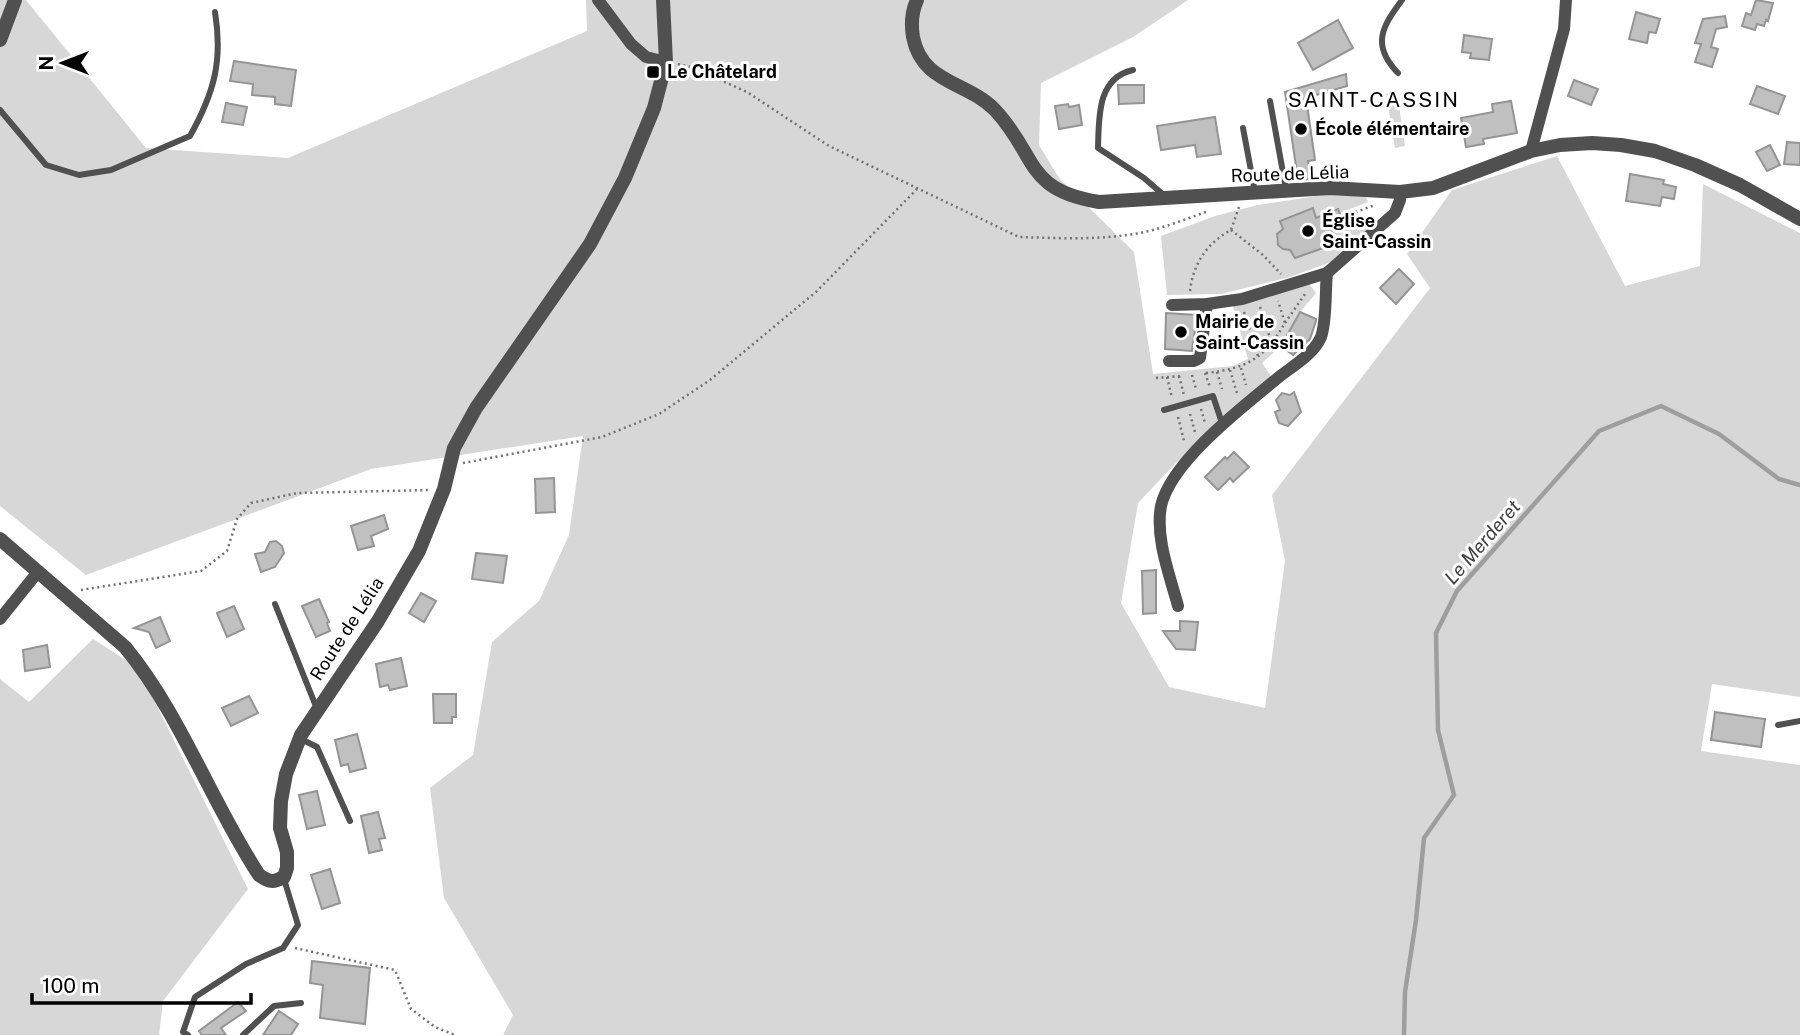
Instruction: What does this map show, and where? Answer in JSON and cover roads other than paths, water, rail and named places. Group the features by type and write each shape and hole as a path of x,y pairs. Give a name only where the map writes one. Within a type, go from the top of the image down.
{"street":[{"path":"0,40 15,0"},
{"path":"598,0 631,44 646,57 666,62"},
{"name":"Route de Lélia","path":"284,877 287,852 280,828 281,801 286,774 300,738 377,621 419,551 444,489 454,448 476,408 590,244 645,133 666,62 663,0"},
{"name":"Route de Lélia","path":"917,0 912,21 913,34 916,50 923,62 936,75 993,108 1036,172 1048,184 1075,198 1099,202 1250,196 1330,188 1401,192 1433,188 1531,151 1560,145 1592,144 1621,145 1655,152 1695,165 1740,185 1800,219"},
{"path":"1531,151 1564,29 1566,0"},
{"path":"1172,305 1206,304 1287,291 1327,273 1395,213 1401,200 1401,192"},
{"path":"1178,606 1163,549 1161,507 1168,488 1177,473 1223,426 1280,376 1308,356 1323,329 1327,273"},
{"path":"1169,361 1194,361 1200,358 1206,304"},
{"path":"0,539 37,573 109,631 138,662 245,855 259,875 268,882 284,877"},
{"path":"0,619 37,573"}],"lane":[{"path":"1398,73 1383,52 1383,25 1402,0"},
{"path":"0,110 46,165 79,175 111,170 190,136 210,93 216,68 220,42 215,12"},
{"path":"1133,70 1123,72 1107,85 1098,122 1098,148 1144,178 1168,198"},
{"path":"1270,101 1287,191"},
{"path":"1243,128 1250,196"},
{"path":"1164,410 1213,396 1223,426"},
{"path":"275,604 317,709"},
{"path":"1778,725 1800,721"},
{"path":"300,738 317,747 350,821"},
{"path":"188,1035 183,1032 195,997 246,964 285,945 298,925 284,877"},
{"path":"243,1035 274,1006 301,1003"}],"waterway":[{"name":"Le Merderet","path":"1404,1035 1405,992 1416,920 1424,838 1454,795 1438,730 1436,633 1457,591 1599,431 1661,406 1719,434 1779,479 1800,485"}],"place":[{"name":"Le Châtelard","path":"653,72"},
{"name":"École élémentaire","path":"1301,129"},
{"name":"Église Saint-Cassin","path":"1308,231"},
{"name":"Mairie de Saint-Cassin","path":"1181,332"}],"district":[{"name":"SAINT-CASSIN","path":"1374,100"}]}
